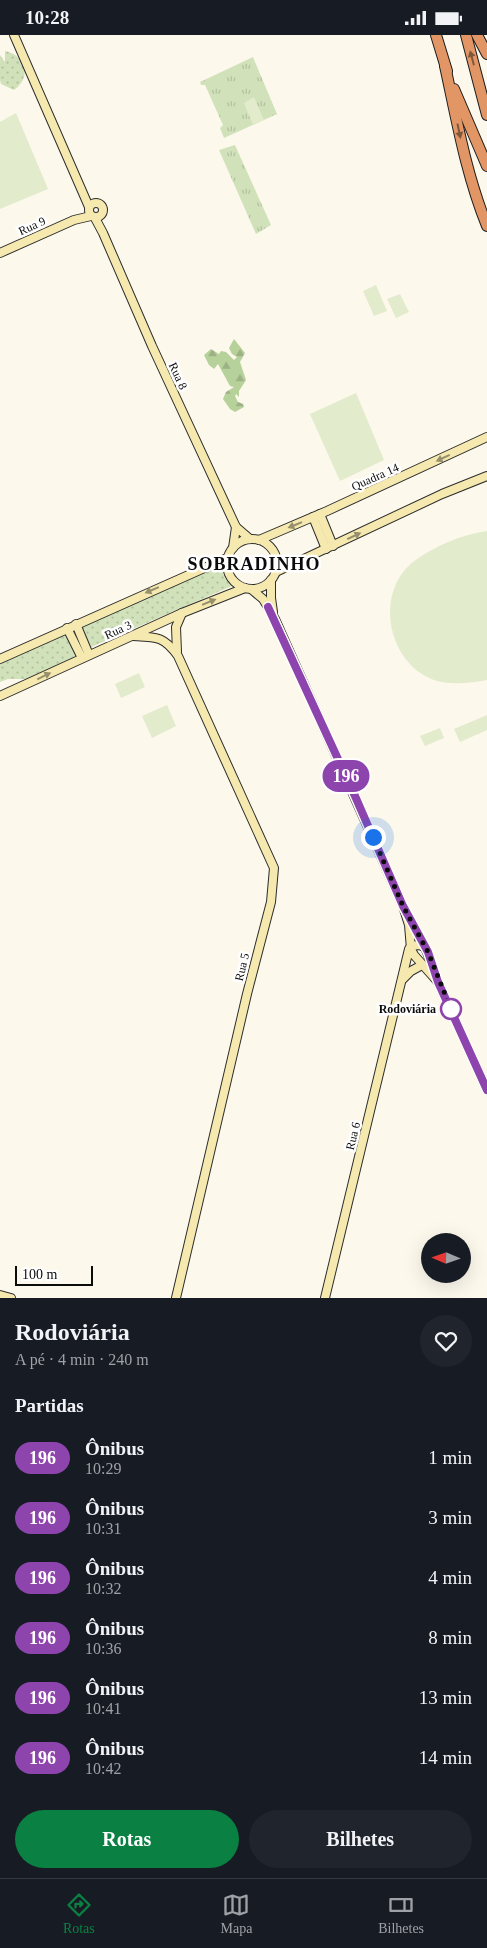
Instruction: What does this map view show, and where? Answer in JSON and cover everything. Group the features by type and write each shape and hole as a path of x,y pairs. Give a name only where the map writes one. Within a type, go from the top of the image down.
{"highway":[{"path":"436,35 445,66 466,168 475,198 487,226"},
{"path":"466,35 487,115"},
{"path":"477,35 487,54"},
{"path":"445,66 487,166"}],"main road":[{"path":"14,35 93,211"},
{"name":"Rua 9","path":"0,253 93,211"},
{"name":"Rua 8","path":"93,211 152,346 236,527 250,539"},
{"name":"Quadra 14","path":"259,540 317,516 487,437"},
{"path":"276,572 442,494 487,476"},
{"path":"317,516 330,547"},
{"path":"233,549 236,527"},
{"path":"248,588 259,588 271,580 276,572 277,564 272,549 259,540 250,539 238,544 233,549 228,563 231,576 234,581 263,599 275,619 403,906 426,949 438,982 487,1090"},
{"name":"Rua 3","path":"0,659 229,557"},
{"path":"271,580 271,598 275,619"},
{"name":"Rua 3","path":"0,696 182,613 248,588"},
{"path":"178,656 175,634 182,613"},
{"path":"76,624 85,657"},
{"path":"67,628 85,657"},
{"path":"132,637 159,638 166,642 178,656"},
{"name":"Rua 5","path":"176,1298 247,994 271,902 274,876 274,868 178,656"},
{"path":"403,906 409,925 414,955 438,982"},
{"path":"411,946 416,944 426,949"},
{"name":"Rua 6","path":"325,1298 411,946"},
{"path":"402,980 426,960 426,949"},
{"path":"0,1295 11,1298"}],"green space":[{"path":"5,51 18,57 24,67 23,79 14,90 1,84 0,80 0,55 5,62"},
{"path":"253,57 277,114 224,138 220,128 223,125 205,85 201,85 200,82"},
{"path":"254,97 264,120 253,125 244,103"},
{"path":"16,113 48,189 0,209 0,122"},
{"path":"235,145 271,225 256,234 219,150"},
{"path":"376,285 387,311 374,316 363,291"},
{"path":"400,294 409,312 396,318 387,299"},
{"path":"234,339 245,353 240,362 246,380 239,391 239,397 236,394 235,396 244,407 235,412 230,409 223,399 226,392 234,387 230,386 218,364 214,369 209,365 204,355 211,349 219,354 221,351 226,352 234,360 237,357 232,354 229,348"},
{"path":"356,393 384,460 340,481 310,414"},
{"path":"487,531 487,680 462,683 437,681 420,673 407,661 397,645 392,628 390,610 393,592 401,576 421,556 448,542 467,535"},
{"path":"222,564 224,577 232,586 89,648 80,628"},
{"path":"67,634 77,655 31,679 8,679 0,682 0,663"},
{"path":"139,673 145,687 121,698 115,684"},
{"path":"167,705 176,726 152,738 142,716"},
{"path":"487,715 487,730 460,742 454,729"},
{"path":"440,728 444,738 425,746 420,736"}],"bus line":[{"name":"196","path":"268,607 355,796 403,906 428,952 438,982 487,1090"}],"place":[{"name":"Rodoviária","path":"451,1009"}],"district":[{"name":"SOBRADINHO","path":"254,564"}],"route":[{"path":"373,837 403,906 428,952 438,982 451,1009"}]}
